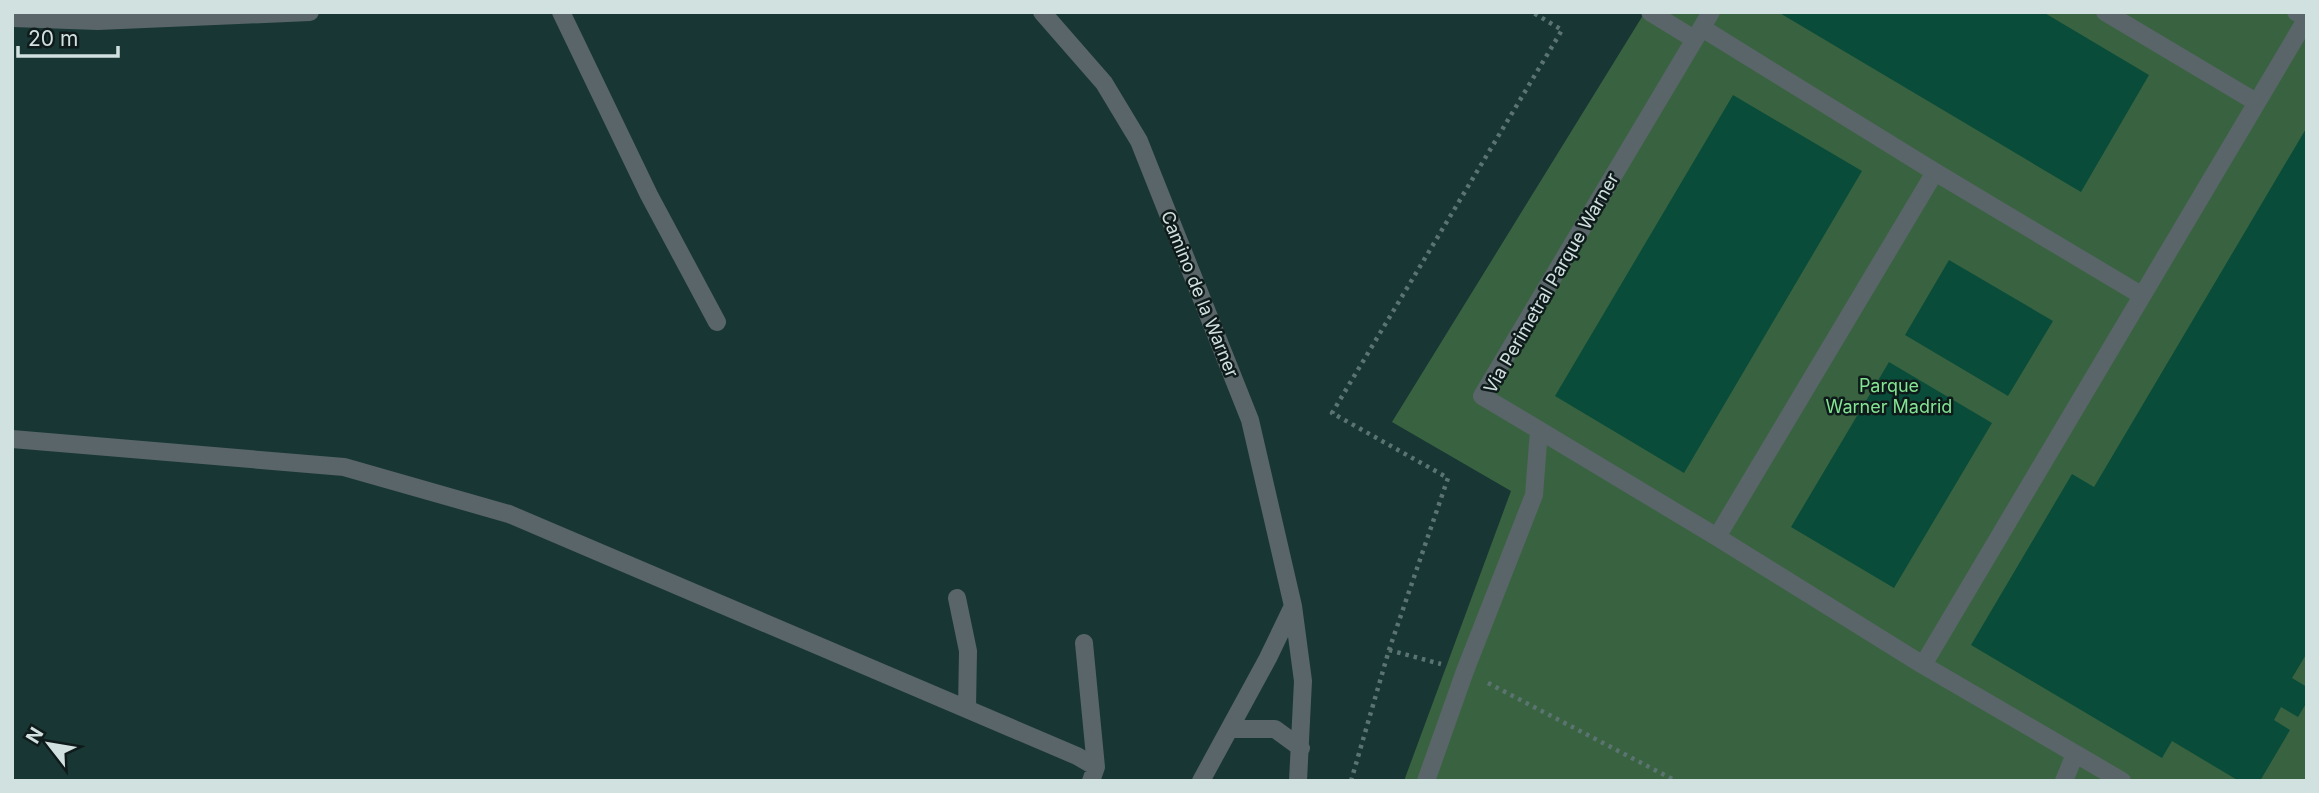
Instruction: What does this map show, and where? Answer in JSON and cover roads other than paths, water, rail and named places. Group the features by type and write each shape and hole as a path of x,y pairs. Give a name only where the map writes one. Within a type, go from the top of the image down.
{"lane":[{"path":"12,18 98,21 310,12"},
{"path":"561,12 649,195 717,323"},
{"name":"Camino de la Warner","path":"1042,12 1104,83 1139,141 1250,420 1293,606 1303,681 1298,781"},
{"path":"1650,12 1702,26 1935,172 2141,295"},
{"path":"2105,12 2256,102"},
{"path":"1923,665 2307,18 2296,12"},
{"name":"Via Perimetral Parque Warner","path":"1539,430 1482,396 1702,26"},
{"path":"1717,537 1935,172"},
{"path":"1426,781 1465,671 1534,495 1539,430 1923,665 2122,781"},
{"path":"12,439 344,467 509,514 967,709 1094,774"},
{"path":"957,598 968,651 967,709"},
{"path":"1201,781 1293,606"},
{"path":"1084,643 1094,774"},
{"path":"1230,729 1275,729 1301,748"},
{"path":"2064,781 2076,754"}],"park label":[{"name":"Parque Warner Madrid","path":"1889,395"}]}
